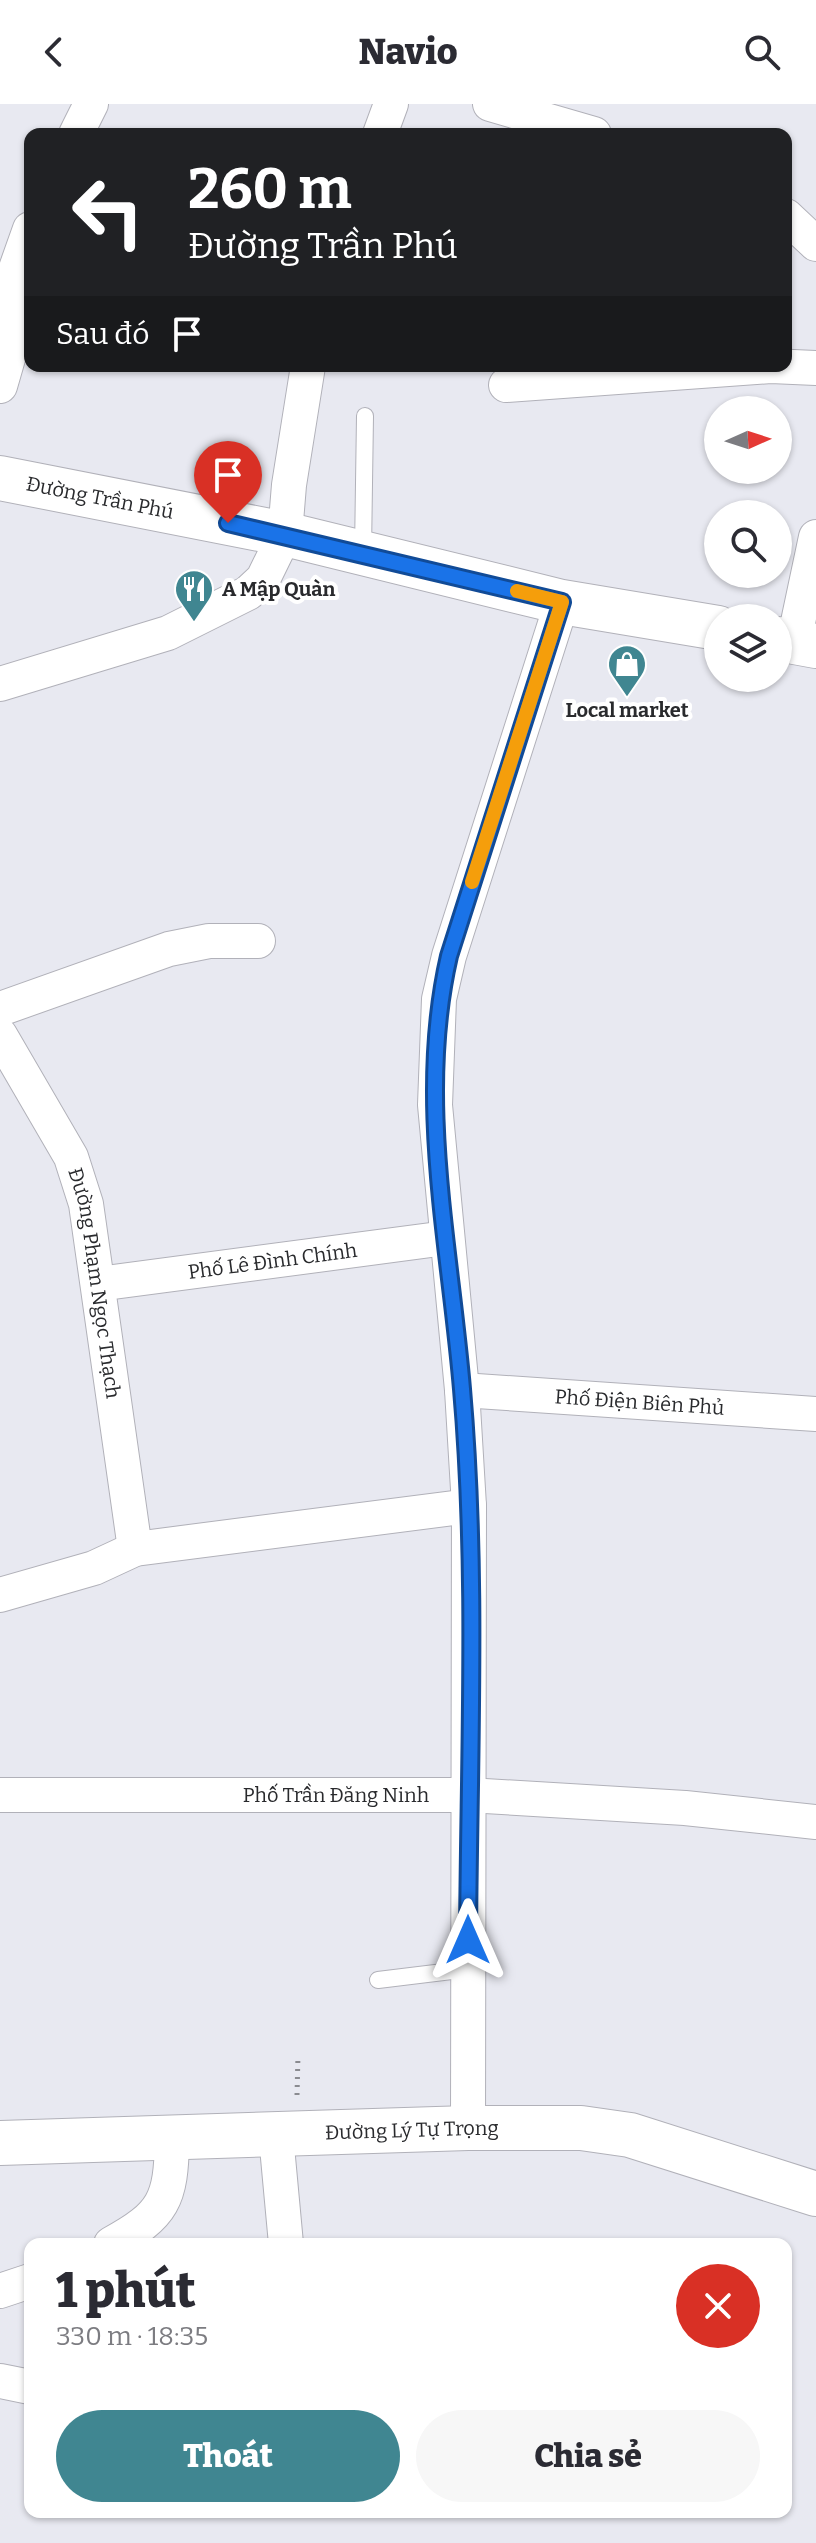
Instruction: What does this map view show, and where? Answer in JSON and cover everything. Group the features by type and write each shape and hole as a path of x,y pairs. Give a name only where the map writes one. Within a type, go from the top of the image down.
{"street":[{"path":"79,128 91,104"},
{"path":"382,128 391,104"},
{"path":"490,104 573,128"},
{"path":"792,222 816,244"},
{"path":"0,386 15,334 14,274 24,246"},
{"path":"792,367 816,368"},
{"path":"0,684 168,633 248,593 263,579 285,534 289,485 307,372"},
{"path":"506,385 687,372"},
{"name":"Đường Trần Phú","path":"0,478 285,534 562,602 704,626"},
{"path":"796,642 816,537"},
{"path":"468,2128 469,1506 462,1390 435,1105 434,1051 439,999 463,910 562,602"},
{"path":"0,1009 169,949 209,941 258,941"},
{"name":"Đường Phạm Ngọc Thạch","path":"0,1035 71,1157 86,1204 135,1549"},
{"name":"Phố Lê Đình Chính","path":"98,1284 446,1238"},
{"name":"Phố Điện Biên Phủ","path":"462,1390 816,1414"},
{"path":"0,1595 94,1568 135,1549 469,1506"},
{"name":"Phố Trần Đăng Ninh","path":"0,1795 468,1795 685,1808 816,1822"},
{"name":"Đường Lý Tự Trọng","path":"0,2143 172,2140 468,2128 581,2128 630,2135 816,2194"},
{"path":"276,2136 285,2238"},
{"path":"122,2238 147,2224 164,2202 171,2176 172,2140"},
{"path":"0,2291 24,2283"},
{"path":"0,2381 24,2386"}],"lane":[{"path":"363,553 365,416"},
{"path":"378,1980 468,1969"}],"slow traffic":[{"path":"472,882 562,602 517,591"}],"place":[{"name":"A Mập Quàn","path":"194,623"},
{"name":"Local market","path":"627,698"}],"route":[{"path":"228,523 285,534 562,602 449,956 439,999 434,1051 435,1105 462,1390 469,1506 468,1940"}]}
